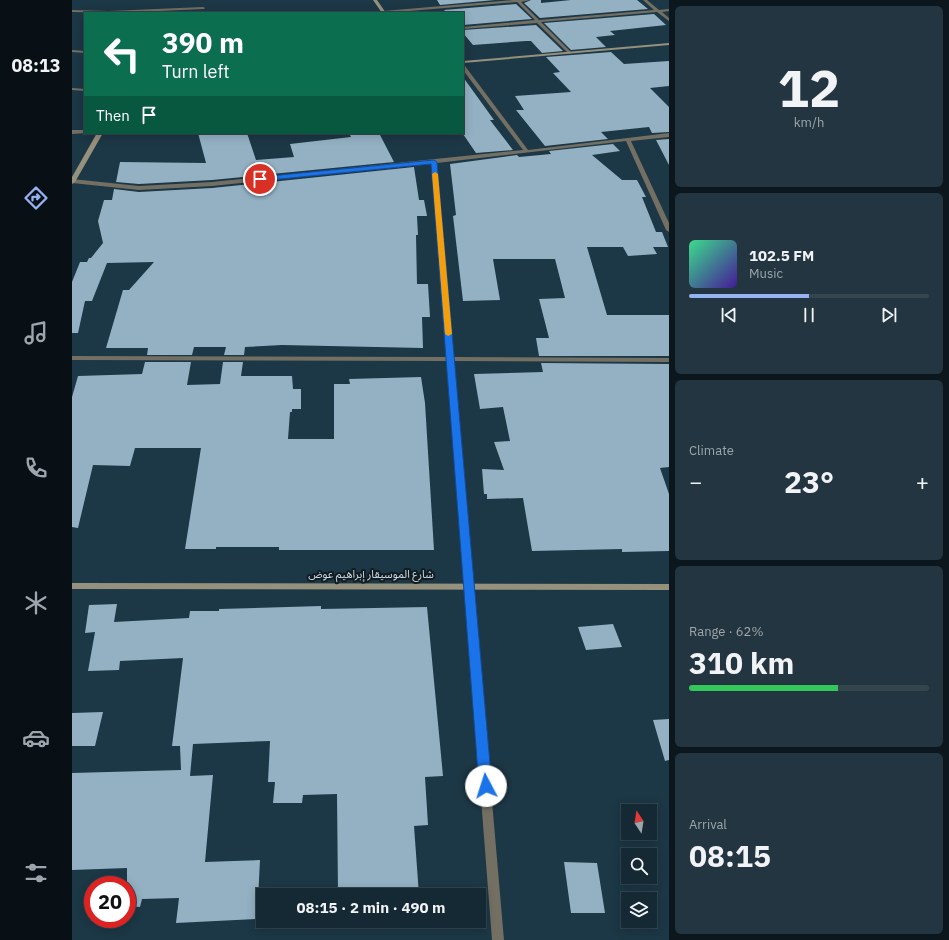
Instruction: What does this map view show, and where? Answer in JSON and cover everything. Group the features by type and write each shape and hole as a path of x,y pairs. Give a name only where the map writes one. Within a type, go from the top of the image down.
{"street":[{"path":"375,0 383,12 528,0"},
{"path":"518,0 569,53"},
{"path":"645,0 669,20"},
{"path":"72,11 109,12 203,8"},
{"path":"464,28 669,10"},
{"path":"464,62 669,44"},
{"path":"72,51 84,52"},
{"path":"464,69 526,150"},
{"path":"72,89 84,90"},
{"path":"72,132 84,132"},
{"path":"99,134 72,181 139,188 205,184 434,162 526,150 669,135"},
{"path":"628,139 667,222 669,230"},
{"path":"434,162 498,940"},
{"path":"72,358 669,360"},
{"name":"شارع الموسيقار إبراهيم عوض","path":"72,586 669,587"}],"building":[{"path":"437,0 495,0 440,5"},
{"path":"531,0 541,0 541,3 571,0 637,0 648,9 540,18 524,3"},
{"path":"516,4 532,19 464,25 464,12 446,12 444,10"},
{"path":"654,14 666,25 610,31 615,35 596,37 606,47 571,50 544,23"},
{"path":"536,25 563,51 542,53 531,41 473,45 464,34 464,30"},
{"path":"611,52 624,64 669,61 669,86 650,88 669,107 669,132 652,133 649,127 601,132 608,139 545,146 516,110 524,110 515,96 571,92 553,73 560,72 546,57"},
{"path":"464,78 494,120 490,120 513,150 476,153 463,134"},
{"path":"198,134 247,134 256,160 294,157 290,144 351,137 350,134 380,134 394,162 212,180 139,184 116,182 120,162 206,163"},
{"path":"669,139 669,165 656,140"},
{"path":"613,144 620,151 592,155 622,180 637,180 646,197 642,197 656,232 662,232 668,247 653,247 657,254 628,256 623,247 587,247 607,315 669,315 669,356 539,356 536,338 549,338 539,299 565,298 555,259 493,259 500,300 463,301 453,216 456,215 450,164 517,155 519,157 551,154 549,151"},
{"path":"414,167 419,200 424,200 427,216 417,216 418,235 416,235 417,284 428,284 430,317 422,317 423,348 282,345 245,347 244,355 224,355 226,347 194,347 192,355 147,355 148,348 106,348 123,290 129,290 154,262 107,263 92,301 85,301 78,333 72,333 72,282 80,262 87,262 103,243 98,221 104,200 112,200 114,189 139,192 212,188"},
{"path":"145,362 191,362 187,385 220,384 223,362 243,362 241,376 292,376 293,389 301,389 301,409 292,409 292,412 290,412 288,439 334,439 334,384 350,384 349,379 421,377 425,403 434,550 279,550 279,547 216,547 216,549 185,549 201,448 135,448 130,466 93,465 78,528 72,527 72,397 78,376 142,374"},
{"path":"541,363 669,364 669,467 660,468 669,494 669,551 622,552 622,549 532,551 523,498 487,499 487,494 484,494 482,469 504,470 494,442 510,441 503,407 480,409 474,374 543,372"},
{"path":"117,604 114,622 189,618 190,611 219,611 219,609 321,606 321,609 427,607 443,776 425,777 428,825 414,826 418,888 338,888 337,794 303,795 302,803 273,803 275,782 268,782 270,741 193,744 190,776 213,775 205,862 260,860 259,888 256,888 256,919 176,923 179,898 142,899 140,907 136,907 136,876 127,876 127,868 72,870 72,773 181,770 180,746 172,746 183,658 120,661 119,670 88,671 95,632 85,633 89,605"},
{"path":"613,624 622,647 586,650 578,627"},
{"path":"103,712 95,746 72,746 72,713"},
{"path":"669,719 669,760 665,761 653,720"},
{"path":"564,862 597,863 605,913 571,913"}],"slow traffic":[{"path":"435,174 448,334"}],"route":[{"path":"260,179 434,162 486,786"}]}
